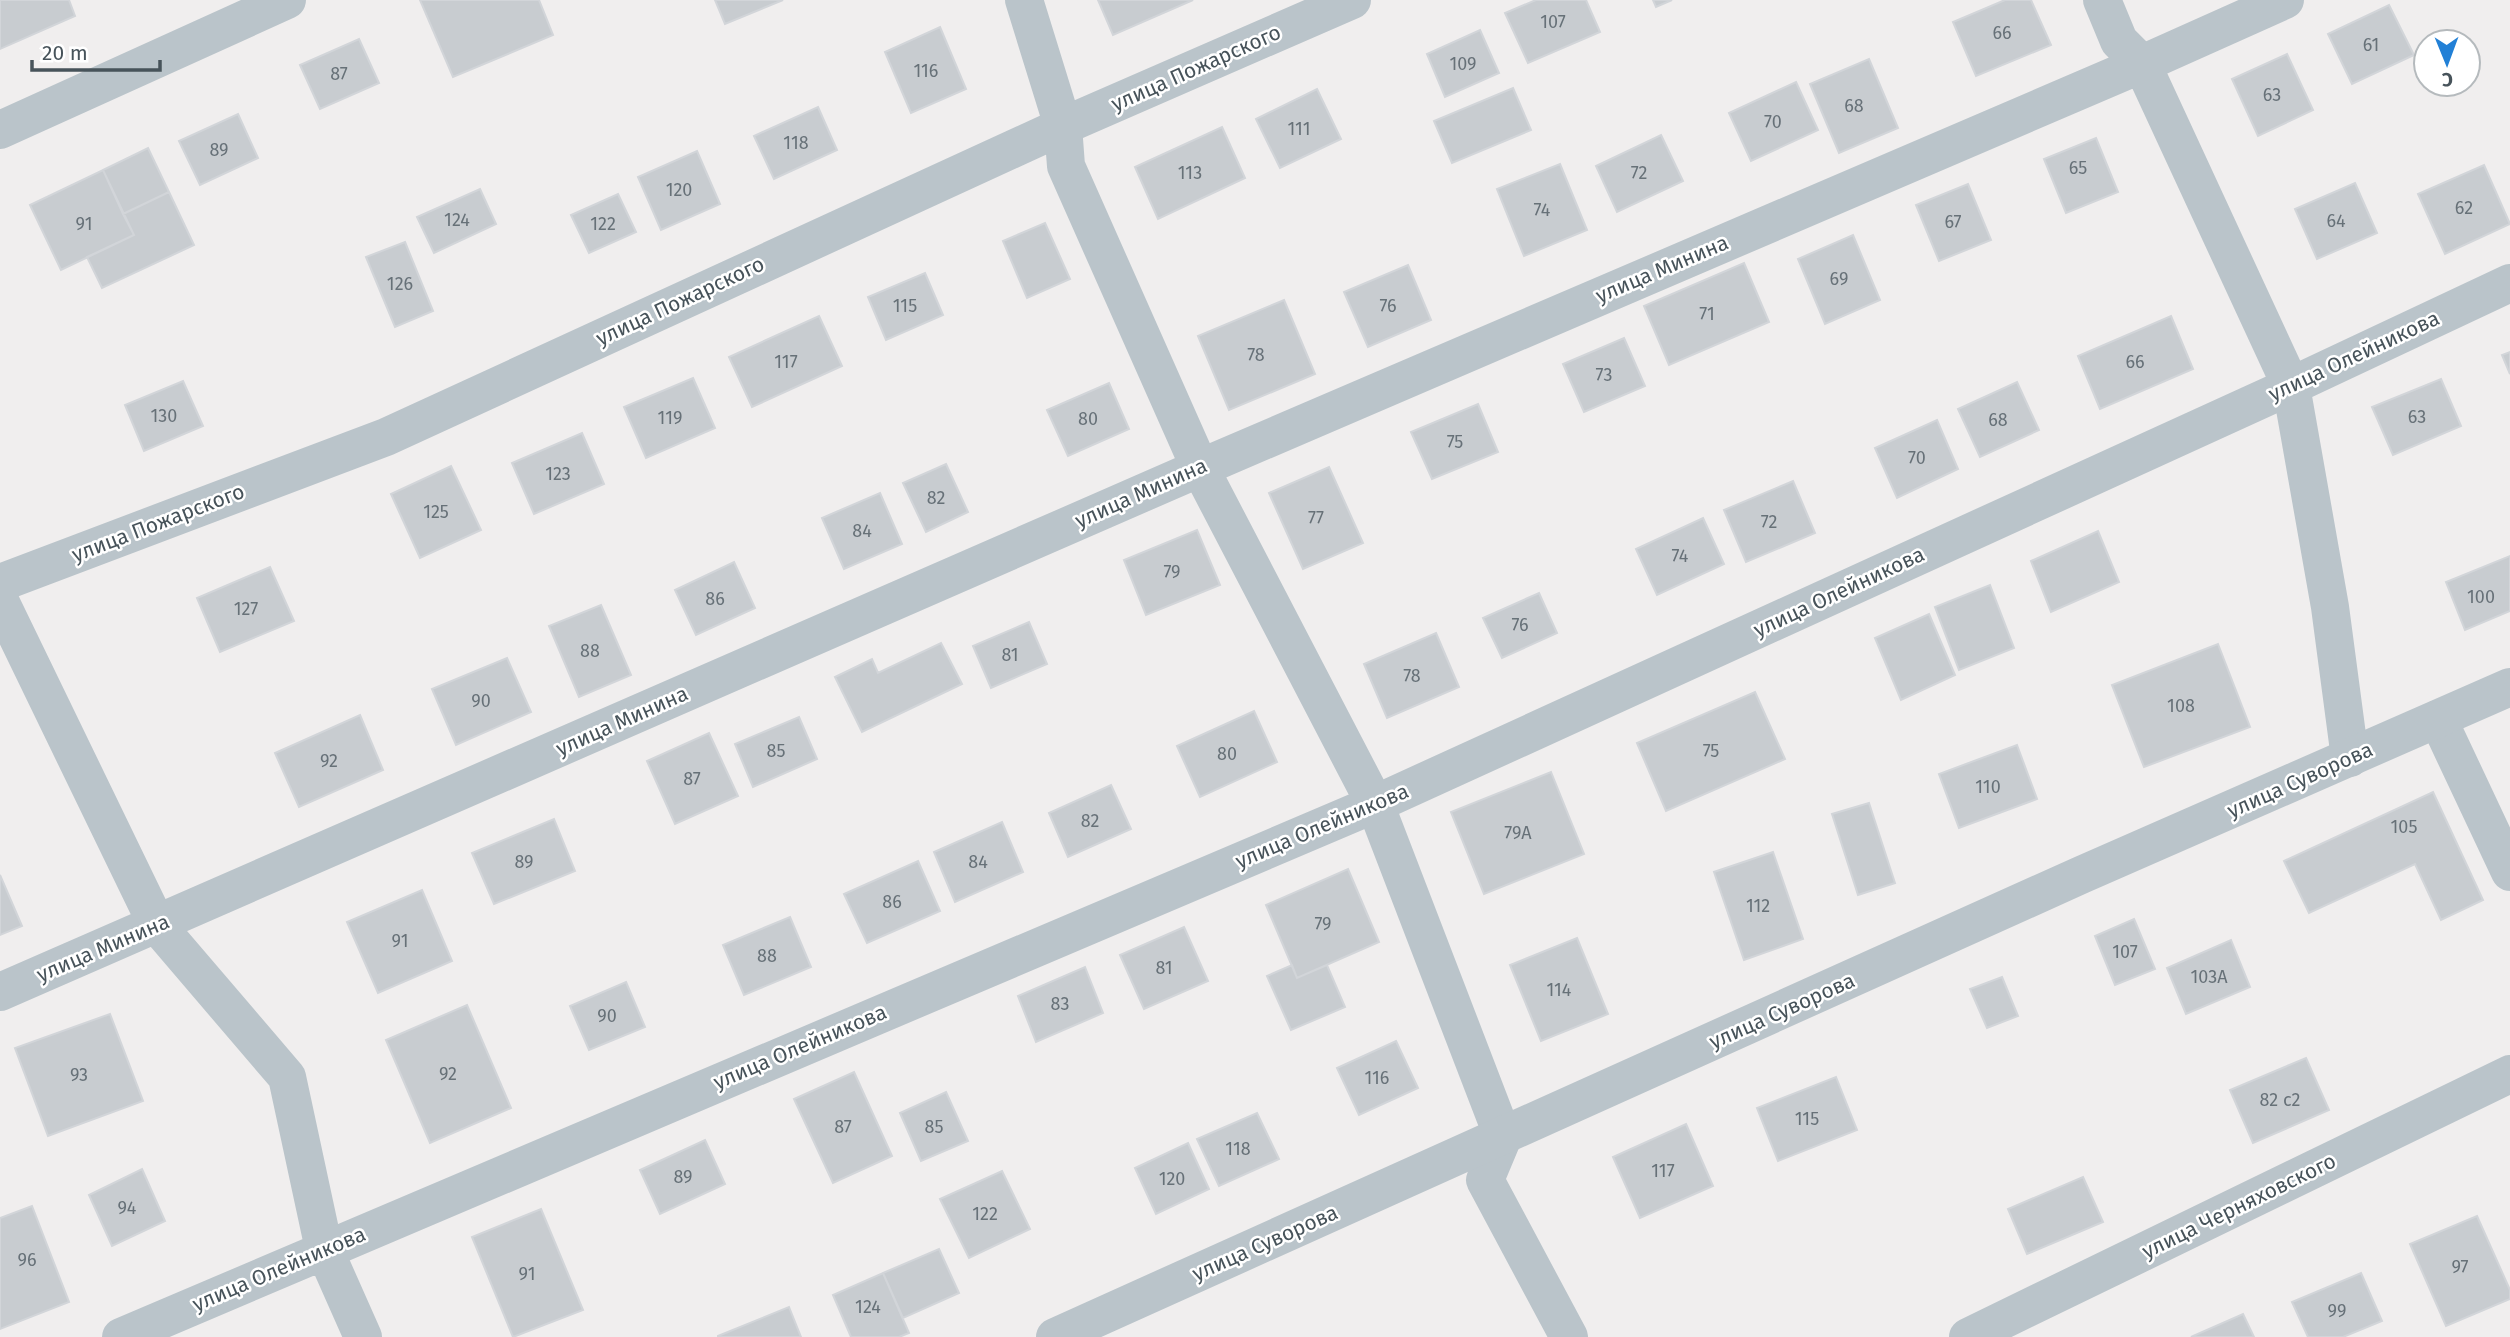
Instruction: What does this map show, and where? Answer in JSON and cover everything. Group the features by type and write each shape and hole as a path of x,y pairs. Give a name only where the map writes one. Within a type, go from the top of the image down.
{"street":[{"path":"0,130 287,0"},
{"path":"1024,0 1063,126 1066,166 1199,468 1376,804 1503,1137 1486,1180 1569,1337"},
{"name":"улица Пожарского","path":"0,583 386,437 1063,126 1352,0"},
{"path":"2102,0 2119,41 2142,64 2291,386 2330,607 2350,758"},
{"name":"улица Минина","path":"0,992 1199,468 2142,64 2285,0"},
{"name":"улица Олейникова","path":"121,1337 1376,804 2291,386 2510,283"},
{"path":"0,601 158,925 287,1077 324,1249 363,1337"},
{"name":"улица Суворова","path":"1055,1337 2081,875 2510,687"},
{"path":"2438,719 2510,872"},
{"name":"улица Черняховского","path":"1968,1337 2510,1074"}],"building":[{"path":"0,0 69,0 75,16 0,49"},
{"path":"420,0 539,0 553,35 453,77"},
{"path":"715,0 783,0 725,24"},
{"path":"1098,0 1193,0 1113,35"},
{"path":"1536,0 1586,0 1600,32 1528,63 1505,13"},
{"path":"1653,0 1672,0 1656,7"},
{"path":"2005,0 2031,0 2051,45 1976,76 1953,22"},
{"path":"2389,5 2412,56 2352,84 2328,34"},
{"path":"940,27 966,89 911,113 885,52"},
{"path":"1480,30 1499,73 1445,97 1427,54"},
{"path":"359,39 379,83 320,109 300,65"},
{"path":"2287,54 2313,110 2258,136 2232,79"},
{"path":"1869,59 1898,128 1839,153 1810,84"},
{"path":"1796,82 1818,130 1751,161 1729,113"},
{"path":"1513,88 1531,130 1452,163 1434,121"},
{"path":"1317,89 1341,139 1280,168 1256,119"},
{"path":"818,107 837,150 774,179 754,136"},
{"path":"238,114 258,158 200,185 179,141"},
{"path":"1222,127 1245,178 1158,219 1135,167"},
{"path":"1661,135 1683,181 1617,212 1596,166"},
{"path":"2096,138 2118,192 2066,213 2044,159"},
{"path":"148,148 169,192 123,214 103,170"},
{"path":"697,151 720,204 661,230 638,177"},
{"path":"1560,164 1587,230 1524,256 1497,189"},
{"path":"2484,165 2510,224 2445,254 2418,194"},
{"path":"103,170 134,235 61,270 30,205"},
{"path":"2355,183 2377,233 2317,259 2295,209"},
{"path":"1968,184 1991,240 1939,261 1916,205"},
{"path":"480,189 496,224 434,253 417,217"},
{"path":"169,192 194,245 102,288 87,257 134,235 123,214"},
{"path":"618,194 636,232 589,253 571,215"},
{"path":"1045,223 1070,279 1027,298 1003,241"},
{"path":"1853,235 1880,300 1825,324 1798,259"},
{"path":"405,242 433,311 395,327 366,257"},
{"path":"1744,263 1769,322 1669,365 1644,306"},
{"path":"1408,265 1431,320 1368,347 1344,292"},
{"path":"925,273 943,315 886,340 868,297"},
{"path":"1284,300 1315,374 1229,410 1198,336"},
{"path":"819,316 842,366 752,407 729,357"},
{"path":"2171,316 2193,369 2100,409 2078,356"},
{"path":"1624,338 1645,386 1584,412 1563,364"},
{"path":"2510,352 2510,374 2502,355"},
{"path":"693,378 715,428 646,458 624,407"},
{"path":"2441,379 2461,426 2393,455 2372,407"},
{"path":"183,381 203,426 144,451 125,405"},
{"path":"2017,382 2039,430 1980,457 1958,409"},
{"path":"1109,383 1129,429 1068,456 1047,410"},
{"path":"1478,404 1498,452 1432,479 1411,432"},
{"path":"1937,420 1958,469 1897,498 1875,448"},
{"path":"582,433 604,484 534,514 512,463"},
{"path":"946,464 968,512 926,532 903,483"},
{"path":"451,466 481,530 420,558 391,494"},
{"path":"1329,467 1363,543 1303,569 1269,493"},
{"path":"1793,481 1815,533 1746,562 1724,510"},
{"path":"880,493 902,544 844,569 822,518"},
{"path":"1703,518 1724,564 1657,595 1636,549"},
{"path":"1197,530 1220,585 1146,615 1124,560"},
{"path":"2098,531 2119,582 2051,612 2031,561"},
{"path":"2510,556 2510,611 2465,630 2446,582"},
{"path":"734,562 755,608 696,635 675,590"},
{"path":"270,567 294,621 220,652 197,598"},
{"path":"1990,585 2014,648 1959,670 1935,607"},
{"path":"1539,593 1557,633 1502,658 1483,618"},
{"path":"601,605 631,675 579,697 549,626"},
{"path":"1929,614 1955,675 1901,700 1875,638"},
{"path":"1029,622 1047,664 991,688 973,646"},
{"path":"1436,633 1459,687 1387,718 1364,664"},
{"path":"941,643 962,684 862,732 835,677 872,659 878,673"},
{"path":"2218,644 2250,727 2144,767 2112,685"},
{"path":"507,658 531,712 456,745 432,689"},
{"path":"1755,692 1785,759 1666,811 1637,743"},
{"path":"1254,711 1277,762 1200,797 1177,746"},
{"path":"360,715 383,770 299,807 275,753"},
{"path":"799,717 817,759 753,787 735,744"},
{"path":"709,733 738,796 675,824 647,761"},
{"path":"2017,745 2037,799 1959,828 1939,774"},
{"path":"1551,772 1584,854 1484,894 1451,812"},
{"path":"1111,785 1131,829 1068,857 1049,813"},
{"path":"2433,792 2483,900 2441,920 2415,864 2309,913 2284,861"},
{"path":"1869,803 1895,883 1858,895 1832,814"},
{"path":"554,819 575,871 494,904 472,853"},
{"path":"1002,822 1023,872 955,902 934,852"},
{"path":"1773,852 1803,939 1744,960 1714,872"},
{"path":"918,861 940,911 867,943 844,894"},
{"path":"1348,869 1379,942 1297,978 1266,905"},
{"path":"0,875 22,926 0,935"},
{"path":"422,890 452,961 378,993 347,922"},
{"path":"790,917 811,967 744,995 723,945"},
{"path":"2134,919 2155,969 2115,985 2095,936"},
{"path":"1184,927 1208,981 1144,1009 1120,955"},
{"path":"1577,938 1608,1014 1541,1041 1510,965"},
{"path":"2231,940 2250,987 2186,1014 2167,968"},
{"path":"1292,965 1297,978 1327,965 1345,1007 1291,1030 1267,976"},
{"path":"1085,967 1103,1013 1036,1042 1018,996"},
{"path":"2002,977 2018,1016 1987,1028 1970,989"},
{"path":"626,982 645,1027 589,1050 570,1006"},
{"path":"467,1005 511,1108 430,1143 386,1040"},
{"path":"110,1014 143,1101 48,1136 15,1048"},
{"path":"1396,1041 1418,1088 1359,1115 1337,1068"},
{"path":"2306,1058 2329,1110 2253,1143 2230,1090"},
{"path":"854,1072 892,1156 833,1183 794,1099"},
{"path":"1836,1077 1857,1130 1778,1161 1757,1108"},
{"path":"946,1092 968,1141 921,1161 900,1113"},
{"path":"1257,1113 1279,1159 1219,1186 1197,1139"},
{"path":"1686,1124 1713,1186 1640,1218 1613,1157"},
{"path":"705,1140 725,1184 660,1214 640,1170"},
{"path":"1188,1143 1209,1189 1156,1214 1135,1168"},
{"path":"142,1169 165,1221 112,1246 89,1195"},
{"path":"1002,1171 1030,1229 969,1258 940,1199"},
{"path":"2083,1177 2103,1222 2027,1254 2008,1209"},
{"path":"32,1206 69,1302 0,1329 0,1218"},
{"path":"541,1209 583,1310 513,1337 472,1237"},
{"path":"2477,1216 2510,1290 2510,1299 2446,1326 2410,1244"},
{"path":"939,1249 959,1293 903,1318 883,1273"},
{"path":"883,1273 909,1333 899,1337 851,1337 833,1295"},
{"path":"2361,1273 2382,1321 2343,1337 2308,1337 2292,1302"},
{"path":"789,1307 801,1337 718,1337 718,1336"},
{"path":"2243,1314 2254,1337 2191,1337"}]}
